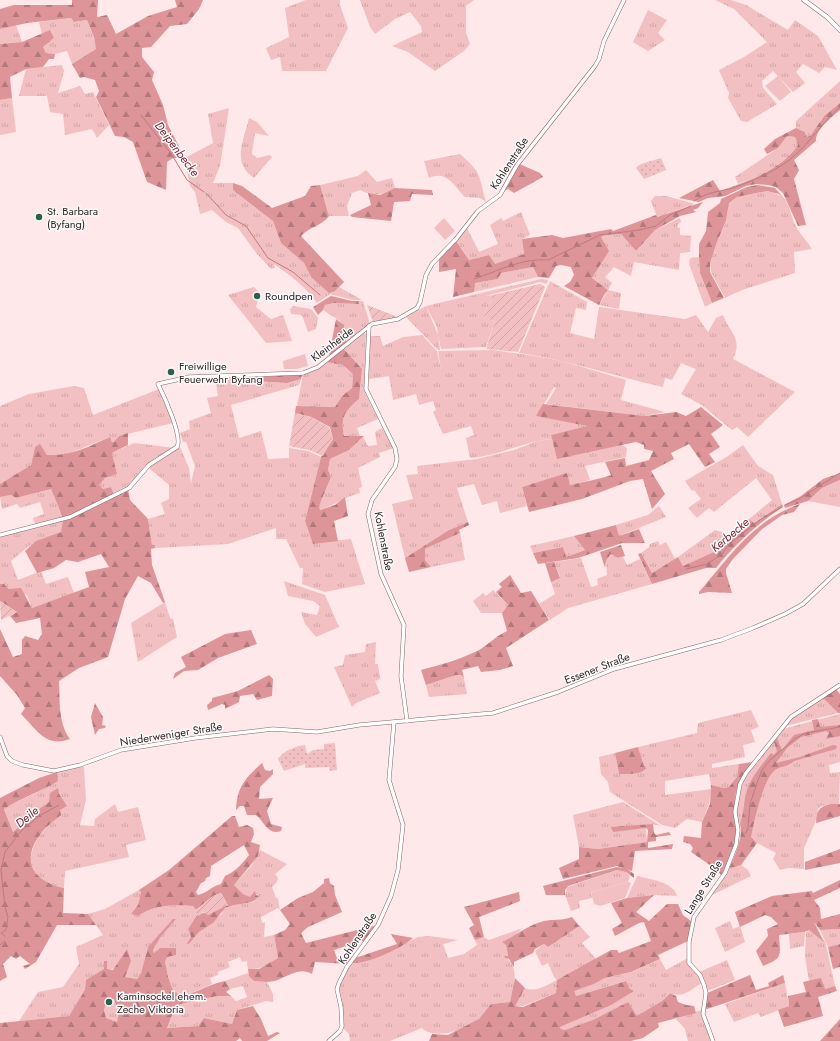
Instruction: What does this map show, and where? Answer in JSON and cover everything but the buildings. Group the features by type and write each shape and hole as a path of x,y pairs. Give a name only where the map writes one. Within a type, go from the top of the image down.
{"main road":[{"path":"804,0 840,30"}],"street":[{"name":"Kohlenstraße","path":"407,721 402,680 404,625 381,574 368,514 370,503 395,467 397,459 395,448 366,389 370,325 398,319 419,305 426,275 434,261 456,239 478,211 500,195 516,165 595,66 604,41 624,0"},
{"name":"Kleinheide","path":"0,535 70,517 130,486 149,465 175,450 179,444 179,437 158,384 189,377 303,373 323,363 370,325"},
{"name":"Essener Straße","path":"364,724 493,714 558,692 614,669 721,640 753,628 803,604 840,569"},
{"name":"Lange Straße","path":"713,1041 703,1014 706,993 700,975 690,963 689,942 694,917 725,873 736,845 738,830 735,812 740,784 746,773 791,717 840,686"},
{"name":"Kohlenstraße","path":"329,1041 340,1031 342,1026 337,989 338,983 380,921 391,896 398,870 403,825 389,780 394,722"},
{"name":"Niederweniger Straße","path":"0,737 7,756 12,761 23,765 54,771 80,765 121,750 175,741 273,729 317,732 364,724"}],"green space":[{"path":"72,0 98,0 97,17 107,15 116,34 148,16 177,7 175,0 203,0 199,9 187,24 170,26 151,47 142,48 142,57 154,72 152,80 163,105 168,125 185,158 173,158 167,162 166,190 147,182 133,142 124,137 115,136 96,97 99,91 95,80 84,77 80,78 72,64 96,49 94,37 87,20 74,22 71,18 27,23 0,29 0,9 14,5 72,5"},
{"path":"306,0 340,0 340,5 348,28 326,71 282,71 280,57 271,60 266,48 289,37 285,8"},
{"path":"360,0 474,0 466,6 466,33 470,44 464,51 435,71 408,52 392,46 422,32 421,26 410,12 395,19 375,34 370,27"},
{"path":"715,0 731,0 746,5 788,30 795,20 818,36 837,70 825,67 819,73 803,64 796,72 805,83 793,92 773,71 762,81 763,88 777,104 747,122 741,121 728,98 729,93 719,70 744,57 767,42 734,9"},
{"path":"648,10 667,20 658,33 665,40 648,51 633,42"},
{"path":"71,18 75,22 87,20 94,37 96,49 72,64 67,51 55,54 46,53 43,47 54,38 50,31 42,34 39,22"},
{"path":"16,25 22,42 0,44 0,29"},
{"path":"50,30 54,38 43,47 46,53 55,54 54,59 49,59 43,67 26,69 10,77 12,98 0,100 0,44 22,42"},
{"path":"62,65 64,71 58,93 80,86 85,94 93,92 109,125 97,138 92,129 65,135 63,114 50,112 47,96 19,96 26,69"},
{"path":"778,76 791,92 780,101 765,86"},
{"path":"840,81 840,103 825,115 810,136 806,137 805,132 796,128 796,121"},
{"path":"12,98 16,132 0,135 0,100"},
{"path":"840,103 840,110 821,128 816,137 816,141 794,160 799,170 794,179 806,225 798,226 783,193 776,187 768,185 756,184 746,186 725,196 708,198 699,202 679,198 713,180 720,191 763,174 783,161 798,145 795,137 787,136 778,148 767,154 764,149 775,139 796,128 805,132 806,137 810,136 825,115"},
{"path":"229,108 220,166 213,183 233,183 233,190 250,201 273,221 281,243 304,263 311,277 335,291 339,287 362,300 353,300 330,294 317,303 303,287 286,272 274,264 275,268 271,269 257,254 238,228 226,222 212,210 200,214 195,192 190,186 185,158 213,143 208,114"},
{"path":"249,118 257,122 269,136 255,133 252,154 257,158 270,155 272,157 254,178 247,172 241,158 242,143"},
{"path":"787,136 795,137 798,145 786,158 771,169 738,184 735,177 778,148"},
{"path":"460,154 473,166 479,175 486,202 480,198 465,197 445,177 435,176 429,178 424,161"},
{"path":"661,158 666,170 644,179 636,168 641,164"},
{"path":"515,162 540,173 543,177 514,193 508,189 498,195"},
{"path":"366,170 377,182 392,178 395,188 378,194 370,194 360,190 352,193 347,206 349,216 329,216 320,185 358,176"},
{"path":"233,183 242,186 272,208 305,196 311,186 320,185 329,216 323,222 308,230 301,236 344,282 335,291 329,293 311,277 304,263 281,243 273,221 233,190"},
{"path":"757,185 775,188 787,202 779,194 767,191 737,197 729,203 726,221 710,263 710,272 724,298 712,303 700,273 699,257 699,244 706,231 708,212 720,203 721,199 747,187"},
{"path":"395,188 432,190 433,195 412,194 410,201 394,202 391,221 352,217 350,215 371,205 368,193 380,195"},
{"path":"767,191 775,193 784,199 789,207 795,225 812,249 794,252 795,273 742,290 725,298 711,272 710,263 726,222 729,203 737,197"},
{"path":"655,196 666,196 695,204 657,217 651,201"},
{"path":"703,202 698,208 693,210 696,212 680,216 655,230 636,251 621,234 605,235 601,237 609,251 592,278 608,290 599,305 564,286 570,282 574,275 571,267 561,265 556,266 549,278 538,277 533,267 501,273 498,279 475,283 474,292 453,297 456,269 439,272 439,258 456,241 469,260 489,255 495,264 524,254 522,239 552,235 563,238 611,229 613,231 656,215 657,217"},
{"path":"521,212 530,235 522,239 524,254 495,265 489,255 469,260 456,241 467,228 479,252 498,244 490,225 501,218 503,221"},
{"path":"444,218 455,231 445,240 434,228"},
{"path":"680,218 681,222 677,227 680,228 680,235 691,236 690,252 680,253 679,270 634,262 631,276 614,267 605,277 612,283 608,290 592,278 608,251 601,237 604,235 621,234 636,251 655,230"},
{"path":"699,257 700,273 712,303 705,307 689,264 690,258"},
{"path":"533,267 538,277 474,292 474,283 498,279 501,273"},
{"path":"541,279 548,280 547,284 540,282 485,296 493,295 483,318 495,321 486,347 441,349 437,327 426,306"},
{"path":"550,281 587,302 586,310 576,308 570,333 594,339 599,307 685,319 696,315 708,332 716,318 723,315 736,341 736,352 733,359 795,392 748,437 737,427 732,430 702,405 681,394 696,369 681,363 672,380 665,378 663,387 573,364 519,353"},
{"path":"540,284 545,287 518,352 486,349 495,321 483,318 493,295"},
{"path":"254,287 259,292 256,292 258,299 256,307 271,319 283,315 292,341 266,343 228,295"},
{"path":"608,290 621,293 619,309 599,305"},
{"path":"331,296 352,301 359,301 359,304 334,303 325,305 323,310 318,315 313,307"},
{"path":"359,301 363,301 370,324 349,342 340,338 340,321 323,310 325,305 334,303 359,304"},
{"path":"367,305 398,317 373,322"},
{"path":"293,306 311,309 318,318 316,329 308,332 302,315 291,314 290,309"},
{"path":"426,306 438,335 440,350 438,350 406,317"},
{"path":"336,319 344,325 340,338 349,342 329,356"},
{"path":"363,333 366,334 365,393 378,419 357,428 360,436 344,436 343,419 350,407 359,399 362,369 344,349"},
{"path":"422,335 437,351 441,370 438,351 493,350 562,361 626,380 621,400 665,412 645,416 546,404 556,388 554,387 537,416 588,426 551,435 552,439 542,440 481,457 470,458 466,438 474,435 471,426 443,434 433,412 436,410 433,401 419,405 416,394 393,400 389,376 369,379 369,336 380,336 383,346 403,337"},
{"path":"344,349 362,369 359,399 350,407 343,419 344,436 364,436 349,450 330,459 328,470 331,477 319,506 320,510 335,505 345,497 348,516 334,521 338,541 313,544 305,521 321,457 333,439 330,427 311,417 295,413 296,406 335,407 342,396 352,388 353,374 343,365 326,362"},
{"path":"305,354 308,366 297,369 284,369 283,361"},
{"path":"326,362 343,365 353,374 352,388 342,396 335,407 297,406 303,374"},
{"path":"302,375 301,379 287,383 254,381 252,377"},
{"path":"215,377 252,377 254,381 287,383 301,379 299,385 231,405 239,438 261,431 268,459 289,458 289,448 308,451 321,457 305,521 313,543 351,539 365,584 325,592 302,584 303,568 300,568 286,539 276,539 276,528 228,544 155,548 155,545 152,545 148,519 165,514 161,503 169,499 169,485 149,468 180,447 189,468 191,483 195,466 186,442 183,442 180,433 190,429 189,421 211,413 207,398 218,396"},
{"path":"74,386 84,388 93,415 159,389 173,423 119,436 115,442 112,442 110,437 63,456 47,455 40,445 35,447 31,465 0,484 0,406 29,394"},
{"path":"543,404 645,416 676,412 686,416 701,407 723,425 711,434 720,447 709,454 715,462 705,467 689,444 671,453 674,459 651,471 665,494 652,509 643,479 630,481 582,499 529,512 522,487 567,473 570,485 601,478 611,475 605,462 625,458 626,466 649,460 653,451 644,449 644,445 636,442 557,459 551,435 587,426 536,416"},
{"path":"295,413 311,417 329,427 333,438 323,456 309,450 289,446"},
{"path":"382,428 394,448 379,453 380,457 358,468 362,487 359,488 360,493 320,510 319,506 331,477 328,470 330,459 349,450 363,437 368,446 377,445 375,432"},
{"path":"128,433 128,445 112,453 117,474 105,478 99,485 103,489 111,487 114,495 128,489 130,500 148,519 152,545 155,545 155,548 151,549 152,565 165,602 163,603 151,583 138,576 125,599 108,657 79,668 59,681 63,726 70,739 54,741 42,736 21,714 25,708 17,695 0,676 0,629 13,657 22,654 22,640 25,636 38,640 42,634 40,618 16,623 10,616 17,612 0,601 0,584 4,584 9,589 21,588 32,608 89,587 85,572 109,567 101,554 78,562 66,560 54,568 37,573 25,551 36,541 61,532 63,521 28,529 63,518 51,489 16,498 11,495 0,497 0,484 31,465 35,447 40,444 47,455 65,454 80,450 110,437 112,442 114,442 119,436"},
{"path":"552,439 557,458 622,445 627,448 626,457 585,466 590,480 570,485 566,474 522,487 527,506 500,513 497,501 482,505 474,484 457,488 468,522 449,530 405,558 392,504 413,499 406,475 418,474 417,466 477,459 514,450 537,441"},
{"path":"134,443 175,448 155,458 144,467 129,485 113,493 111,487 103,489 98,485 105,478 117,474 112,453"},
{"path":"743,445 758,466 773,475 782,504 754,523 749,519 772,500 756,478 714,512 709,508 697,518 688,508 701,499 694,490 692,491 685,481 728,456"},
{"path":"840,473 840,480 822,488 808,501 785,508 784,505 801,496 823,479"},
{"path":"840,480 840,507 808,501 822,488"},
{"path":"51,489 63,518 36,526 33,518 44,514 40,502 20,508 17,504 2,509 0,497 11,495 16,498"},
{"path":"782,504 783,507 764,520 747,535 716,568 706,568 652,584 638,554 641,553 652,573 678,557 683,566 712,553 723,546 728,534 737,532 749,519 754,523"},
{"path":"800,504 794,512 782,515 761,530 732,560 726,569 726,573 732,593 708,592 699,594 699,592 732,553 755,530 783,511"},
{"path":"659,506 666,517 619,536 616,525 648,515"},
{"path":"64,520 61,532 29,546 11,561 18,580 41,571 46,584 68,577 74,593 32,608 27,595 9,589 4,584 0,584 0,535"},
{"path":"468,522 469,525 459,530 460,533 425,549 425,560 431,567 409,572 405,558 449,530"},
{"path":"616,525 619,536 639,529 645,543 622,543 578,558 538,564 533,553 563,547 566,557 585,550 574,536"},
{"path":"715,530 728,534 723,546 712,554 683,566 678,557"},
{"path":"460,533 465,560 431,567 425,560 425,549"},
{"path":"574,536 585,550 565,557 563,547 533,553 530,546"},
{"path":"658,541 660,545 666,542 675,559 652,573 641,553 649,547 650,544"},
{"path":"621,545 625,556 618,558 611,554 606,561 605,568 600,552"},
{"path":"612,554 618,558 623,557 627,565 640,559 652,584 568,608 550,620 539,604 555,594 551,582 560,577 554,562 581,558 591,587 598,585 597,579 607,575 606,561"},
{"path":"554,562 560,578 551,582 545,563"},
{"path":"510,575 521,593 531,591 549,620 506,648 513,666 500,670 481,672 478,666 462,670 464,678 461,675 456,675 426,685 421,670 455,660 475,652 507,631 502,613 508,605 496,592 502,587 499,584"},
{"path":"284,581 325,595 339,627 316,637 305,624 301,612 317,615 320,606 313,601 288,596"},
{"path":"493,590 508,605 502,613 481,613 473,601 483,593 486,596"},
{"path":"0,601 17,612 1,620"},
{"path":"165,602 170,618 173,619 177,637 138,662 131,623"},
{"path":"251,630 257,644 218,658 198,670 184,671 173,679 175,673 186,667 181,657 225,634"},
{"path":"376,642 375,664 378,664 380,679 375,681 380,693 356,703 352,707 334,667 343,665 345,655 365,652 366,644"},
{"path":"269,675 273,679 272,696 257,700 253,694 240,696 239,702 225,709 225,705 222,704 208,710 207,705 212,701 212,698 238,691"},
{"path":"456,675 461,675 464,678 467,694 429,697 426,685"},
{"path":"836,689 840,694 840,713 838,713 823,698"},
{"path":"823,698 838,713 785,726 794,717"},
{"path":"95,703 103,717 102,725 106,726 105,728 99,729 95,735 91,717"},
{"path":"751,710 759,727 751,730 755,742 743,745 745,757 712,764 712,768 739,764 736,779 732,785 725,788 711,785 709,774 665,781 665,795 711,789 709,804 702,822 687,819 675,828 662,825 610,792 608,782 601,774 599,757 615,753 619,774 644,771 647,768 644,766 638,747 697,733 698,723"},
{"path":"840,714 840,762 829,765 830,773 840,772 839,804 821,806 818,809 815,823 804,848 804,869 788,868 780,870 773,859 776,853 757,843 741,828 736,813 743,781 783,729"},
{"path":"818,719 820,727 840,725 840,736 826,739 829,733 826,731 801,737 787,748 776,763 800,757 833,745 837,746 836,749 794,761 775,770 763,791 754,821 751,837 757,843 741,865 729,869 740,841 740,824 745,798 754,775 771,753 774,755 777,751 774,742 777,738 782,750 794,735 814,730 812,720"},
{"path":"335,743 337,770 330,771 329,767 305,768 305,764 284,771 278,759 286,751 298,746 305,745 307,754 313,750 324,749 324,744"},
{"path":"638,747 644,766 647,768 638,773 619,774 615,753"},
{"path":"753,762 744,774 737,788 735,810 737,835 735,847 721,875 717,870 691,852 693,848 690,844 683,842 684,836 701,838 702,822 710,804 711,785 724,788 729,787 737,777 739,764"},
{"path":"262,763 265,770 270,771 273,769 273,774 260,787 259,799 273,798 267,811 271,824 282,827 281,831 277,832 269,830 256,815 247,815 244,806 240,806 236,810 240,789 251,773"},
{"path":"82,766 84,767 86,800 80,825 94,826 95,819 115,804 118,812 138,807 146,840 126,845 129,857 65,871 64,888 52,885 39,877 30,862 36,842 48,826 49,802 36,811 13,832 4,808 57,781 57,772"},
{"path":"57,772 58,781 4,809 13,832 36,811 49,802 50,793 58,788 59,794 67,806 60,810 61,815 42,832 34,844 31,853 31,862 33,869 45,881 64,888 63,913 88,914 96,925 57,925 36,962 25,969 23,966 30,964 20,956 16,959 11,956 3,964 7,977 0,981 0,798 39,778"},
{"path":"623,802 661,826 653,824 613,831 646,828 647,842 598,849 579,847 573,815"},
{"path":"830,804 840,804 840,816 816,823 819,810"},
{"path":"232,816 235,816 239,827 247,825 253,828 254,834 251,842 260,845 258,856 234,885 243,894 250,897 255,891 256,895 259,896 248,903 225,908 213,923 199,932 188,945 187,943 191,937 188,929 197,915 228,905 221,893 213,896 196,910 193,906 172,905 157,907 138,916 131,914 138,905 141,892 139,890 169,870","holes":["244,845 249,855 244,862 225,876 221,884 198,895 196,892 201,883 210,876 211,866"]},
{"path":"653,824 654,833 656,835 669,832 671,835 656,837 656,841 648,842 648,848 673,844 672,849 635,851 632,871 617,866 563,879 559,868 579,859 579,847 598,849 647,842 648,830 646,828 613,832 611,827"},
{"path":"840,849 840,863 805,870 805,862"},
{"path":"260,850 287,864 275,874 278,878 277,882 272,887 276,898 278,899 280,910 278,908 261,917 262,923 265,922 264,937 274,935 278,958 261,968 248,969 247,961 242,962 240,957 228,962 230,967 218,972 218,975 210,978 212,984 184,996 179,996 170,983 166,969 165,961 167,949 160,948 154,953 153,950 160,938 175,920 148,947 141,973 137,979 125,977 128,966 101,971 98,973 69,1016 19,1021 38,992 63,987 79,964 76,947 103,935 88,914 105,909 139,890 141,892 138,905 131,914 138,916 157,907 164,906 193,906 196,910 194,912 197,915 188,929 191,937 187,943 188,945 199,932 213,923 216,918 222,914 223,909 228,906 253,902 259,896 256,894 250,898 243,894 234,885 252,865"},
{"path":"741,865 748,870 751,876 712,895 729,869"},
{"path":"617,867 626,868 634,874 634,878 626,872 617,870 568,886 565,890 565,895 546,895 543,886"},
{"path":"617,870 626,872 630,876 628,882 591,892 592,898 579,901 580,908 571,911 565,895 567,887"},
{"path":"637,876 666,884 675,891 677,896 654,895 627,898"},
{"path":"329,878 330,883 334,886 335,895 342,912 308,927 301,933 306,943 373,926 376,927 365,942 362,941 334,950 337,958 354,958 349,964 315,962 312,974 300,971 273,981 254,981 249,976 248,969 259,969 278,958 274,935 285,930 290,924 280,910 298,898 313,892 324,883 324,879"},
{"path":"840,880 840,888 814,900 820,908 821,919 840,914 840,929 820,930 814,922 824,942 809,930 779,935 780,951 778,958 763,966 756,951 768,936 767,929 778,924 771,917 765,915 740,927 735,912 772,896 812,891 813,893"},
{"path":"628,882 631,883 625,898 600,906 594,904 591,892"},
{"path":"519,892 520,901 479,917 484,937 475,940 469,928 474,925 464,907"},
{"path":"221,893 228,905 208,915 203,912 199,916 194,912 213,896"},
{"path":"654,895 636,912 649,921 667,904 678,904 683,915 691,921 688,941 658,955 660,959 631,972 605,978 594,984 574,991 576,996 626,981 629,988 634,991 611,1005 560,1027 561,1029 565,1030 593,1020 628,1002 637,1016 662,1001 670,993 676,996 678,1002 694,1006 696,1013 658,1023 659,1027 643,1038 631,1041 429,1041 432,1034 448,1035 479,1019 491,1004 510,1002 515,978 525,988 515,1006 523,1007 556,993 557,980 611,950 617,950 619,953 651,941 644,922 639,923 615,936 612,929 622,923 611,903 627,898"},
{"path":"572,917 579,926 548,947 544,944 535,949 533,953 514,962 514,967 509,959 505,958 504,956 508,956 506,945 502,942 538,923"},
{"path":"173,919 176,919 160,938 153,950 154,953 160,948 176,948 176,955 167,957 165,961 173,989 178,994 184,995 225,981 230,989 226,992 231,996 217,996 176,1005 167,1028 198,1026 204,1018 232,1024 237,1010 253,1006 261,1019 268,1036 277,1032 280,1033 267,1041 242,1041 240,1038 236,1041 0,1041 0,1023 69,1016 85,990 86,980 104,969 104,961 107,961 107,969 113,970 127,949 131,961 125,977 137,979 141,973 148,947","holes":["114,999 119,1012 117,1022 106,1018 104,1010 107,1000"]},
{"path":"730,921 733,929 740,926 745,942 725,952 715,928"},
{"path":"579,925 590,937 582,943 597,960 557,980 554,977 548,963 542,966 535,951 544,944 548,947"},
{"path":"523,928 514,936 503,942 506,945 508,956 504,957 513,965 514,971 514,983 510,1002 491,1004 482,1016 474,1023 451,1032 442,1034 434,1033 427,1032 422,1028 390,1041 350,1041 349,1034 342,1027 338,987 351,963 370,960 418,937 429,936 458,940 443,944 448,958 464,954 477,945 475,940 484,937 489,940"},
{"path":"840,929 840,944 828,947 820,930"},
{"path":"809,930 825,941 835,986 825,989 809,981 805,957 806,932"},
{"path":"805,932 804,946 790,949 789,934"},
{"path":"391,934 413,938 384,955 358,963 351,963 355,958 397,944"},
{"path":"840,944 840,967 833,969 828,947"},
{"path":"688,958 690,965 702,983 687,992 679,995 669,993 662,1001 637,1017 628,1002 592,1021 565,1030 561,1029 560,1027 610,1005 634,991 629,988 625,981 576,996 573,991 594,984 605,978 632,972 660,959 666,970"},
{"path":"727,960 735,980 707,991 705,982 699,972"},
{"path":"248,973 254,981 267,982 273,994 273,1002 266,1001 237,1010 232,1024 204,1018 198,1026 167,1028 176,1005 217,996 231,996 236,1001 247,997 243,986 230,989 225,981"},
{"path":"750,975 756,990 769,986 768,983 783,975 785,983 704,1010 707,993"},
{"path":"821,978 825,989 835,986 837,991 818,997 823,1016 784,1027 778,1010 789,1006 788,996 806,992 803,982"},
{"path":"557,980 556,993 523,1006 514,1006 525,988 533,990 537,989"},
{"path":"785,983 789,1006 761,1017 758,1013 734,1022 725,1004"},
{"path":"114,999 119,1012 117,1022 106,1018 104,1010 107,1000"},
{"path":"701,1010 712,1039 710,1041 688,1041 685,1029 676,1019"},
{"path":"840,1019 840,1041 820,1041"}],"waterway":[{"path":"694,201 706,194 729,189 761,177 779,167 796,154 840,107"},
{"name":"Deipenbecke","path":"141,115 172,155 187,180 204,192"},
{"name":"Deipenbecke","path":"206,193 226,215 246,226 268,258 293,272 320,295"},
{"path":"474,279 519,263 548,260 600,235 639,230 656,226 670,215 691,206"},
{"name":"Kerbecke","path":"785,505 799,499 840,473"},
{"name":"Kerbecke","path":"686,569 707,564 722,554 729,544 760,520 782,507"},
{"path":"745,834 748,829 750,804 757,783 762,770 770,760 796,738 806,733 840,727"},
{"name":"Deile","path":"5,936 1,933 6,930 8,917 5,907 1,870 5,852 21,831 39,816 59,805"},
{"name":"Deile","path":"0,945 4,941"}],"place":[{"name":"St. Barbara (Byfang)","path":"39,217"},
{"name":"Roundpen","path":"257,296"},
{"name":"Freiwillige Feuerwehr Byfang","path":"171,372"},
{"name":"Kaminsockel ehem. Zeche Viktoria","path":"109,1002"}]}
